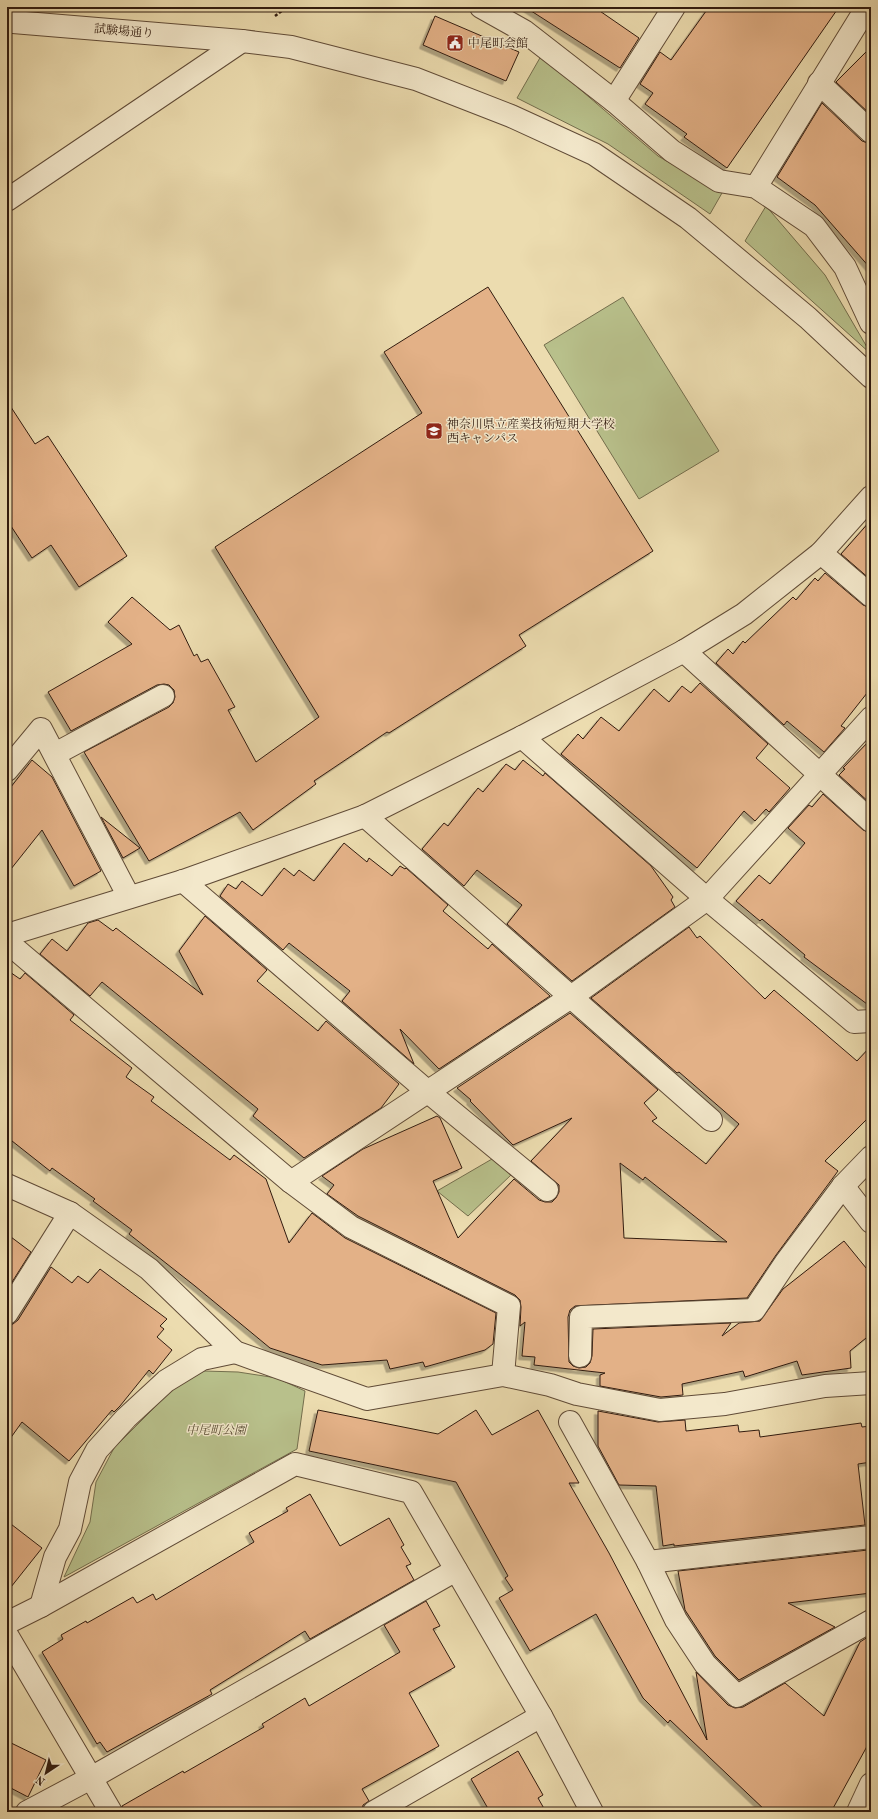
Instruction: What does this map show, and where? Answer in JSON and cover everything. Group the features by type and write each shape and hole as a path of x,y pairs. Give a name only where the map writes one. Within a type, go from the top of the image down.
{"street":[{"path":"481,7 524,31 614,101 672,151 719,181 756,187 814,226 845,267 871,323"},
{"path":"614,101 674,7"},
{"path":"756,187 866,7"},
{"name":"試験場通り","path":"7,20 13,22 242,41 291,47 416,79 511,116 594,154 688,218 808,318 871,377"},
{"path":"7,200 242,41"},
{"path":"819,83 871,132"},
{"path":"7,936 183,880 365,816 522,737 684,651 744,614 821,553 871,496"},
{"path":"821,553 871,596"},
{"path":"684,651 871,821"},
{"path":"55,754 163,696"},
{"path":"291,1182 571,997 706,899 871,718"},
{"path":"7,770 41,729 129,897"},
{"path":"522,737 706,899 854,1022 871,1022"},
{"path":"365,816 711,1120"},
{"path":"183,880 427,1091 547,1190"},
{"path":"7,942 291,1182 351,1227 509,1306 503,1375"},
{"path":"580,1356 581,1317 754,1310 786,1262 843,1186 871,1157"},
{"path":"7,1185 70,1213 149,1268 236,1352 367,1399 503,1375 660,1410 725,1404 825,1386 871,1383"},
{"path":"843,1186 871,1222"},
{"path":"7,1313 70,1213"},
{"path":"41,1606 55,1557 70,1529 80,1482 97,1450 126,1418 166,1381 202,1359 236,1352"},
{"path":"570,1422 648,1562 676,1620 705,1664 737,1696 871,1621"},
{"path":"7,1623 41,1606 295,1464 411,1492 541,1716 592,1812"},
{"path":"648,1562 871,1537"},
{"path":"27,1812 91,1778 456,1570"},
{"path":"7,1635 111,1812"},
{"path":"374,1812 541,1716"},
{"path":"858,1812 871,1784"}],"green space":[{"path":"541,56 658,156 722,193 710,214 608,144 517,98"},
{"path":"766,206 825,275 871,354 745,241"},
{"path":"623,297 719,451 639,499 544,345"},
{"path":"492,1159 511,1175 468,1216 437,1191"},
{"name":"中尾町公園","path":"204,1371 238,1372 277,1378 305,1391 297,1449 64,1577 90,1522 96,1482 114,1448 173,1389"}],"building":[{"path":"525,7 594,7 639,38 620,68"},
{"path":"709,7 839,7 727,168 684,137 687,134 645,104 653,93 640,84 660,52 671,60"},
{"path":"435,16 519,52 506,81 423,45"},
{"path":"871,47 871,115 836,82"},
{"path":"822,103 862,141 871,144 871,269 815,205 777,177"},
{"path":"488,287 653,551 519,635 526,646 389,733 387,732 314,781 316,784 253,830 240,812 149,861 84,752 169,707 173,703 175,697 174,690 169,685 157,685 71,731 48,692 132,644 108,622 132,597 170,630 179,625 194,656 197,654 201,662 208,659 235,707 228,710 256,762 319,717 215,547 422,413 384,352"},
{"path":"7,401 35,444 48,436 127,556 79,587 51,545 32,558 7,520"},
{"path":"871,520 871,580 841,554"},
{"path":"825,573 863,605 871,608 871,688 841,726 845,728 824,752 787,721 784,725 716,663 728,649 733,654 743,641 745,643 793,597 796,600 815,578 818,581"},
{"path":"700,683 768,744 756,758 790,788 769,812 766,809 755,821 744,811 697,868 561,754 578,734 583,739 601,717 619,731 654,689 669,702 682,686 691,693"},
{"path":"871,739 871,804 839,775 845,769 843,768"},
{"path":"32,760 52,777 101,871 74,886 42,830 7,874 7,792"},
{"path":"523,760 543,776 545,773 651,866 673,897 671,900 675,907 572,981 507,924 522,905 477,870 464,886 422,849 444,823 448,826 478,788 483,792 506,764 515,770"},
{"path":"823,794 863,830 871,833 871,1007 804,957 805,955 762,919 760,921 736,901 759,875 770,884 805,843 788,828 809,805 812,807"},
{"path":"101,817 140,848 123,858"},
{"path":"344,843 367,862 369,858 392,876 400,866 405,869 406,868 448,905 443,911 488,949 492,944 550,996 439,1069 400,1029 414,1064 342,1001 350,991 289,943 283,950 220,896 228,884 236,889 242,881 262,896 284,868 294,876 299,870 314,881"},
{"path":"205,916 267,970 257,981 318,1031 326,1021 399,1084 381,1108 304,1158 253,1116 258,1109 102,982 90,996 40,954 52,939 67,951 88,923 98,920 113,931 116,928 203,995 179,951"},
{"path":"689,927 697,938 700,936 765,999 774,990 857,1061 871,1046 871,1115 825,1161 838,1171 776,1255 747,1298 575,1306 570,1310 568,1317 569,1362 573,1366 579,1368 586,1367 590,1363 592,1356 593,1329 731,1323 722,1336 739,1323 760,1321 783,1289 844,1241 871,1274 871,1334 850,1351 851,1368 802,1375 797,1361 745,1377 743,1371 682,1384 683,1395 661,1397 600,1386 600,1375 605,1373 534,1365 535,1357 522,1356 525,1322 520,1326 520,1300 515,1295 358,1216 327,1194 334,1185 322,1176 363,1149 437,1116 440,1118 462,1168 433,1181 458,1238 514,1179 539,1200 552,1202 559,1192 559,1185 531,1161 572,1118 513,1145 470,1101 471,1100 457,1088 570,1013 658,1090 644,1103 657,1118 652,1121 706,1164 739,1124 679,1072 677,1073 591,998","holes":["620,1163 643,1180 645,1177 727,1242 624,1238"]},
{"path":"7,970 20,979 25,973 74,1015 70,1020 132,1068 126,1077 154,1097 151,1101 230,1160 234,1155 266,1179 289,1243 312,1213 345,1238 496,1313 493,1344 485,1350 425,1367 423,1362 390,1369 387,1360 322,1365 270,1348 129,1234 132,1230 93,1201 95,1199 52,1168 50,1171 7,1137"},
{"path":"7,1234 31,1252 7,1290"},
{"path":"51,1267 72,1283 78,1276 88,1283 100,1269 167,1319 160,1326 164,1329 157,1337 172,1350 153,1374 149,1370 120,1406 114,1412 112,1410 69,1461 22,1422 7,1443 7,1325 13,1324 18,1320"},
{"path":"318,1410 438,1434 476,1410 492,1435 538,1410 579,1483 569,1483 609,1553 707,1740 696,1672 728,1705 735,1708 743,1707 785,1683 824,1716 860,1642 871,1635 871,1739 831,1812 767,1812 670,1720 668,1723 643,1698 596,1614 530,1651 499,1598 513,1590 505,1578 508,1576 456,1482 309,1451"},
{"path":"598,1411 658,1422 685,1420 686,1431 738,1425 739,1432 759,1430 760,1437 861,1423 862,1427 871,1426 871,1462 858,1464 865,1525 663,1546 656,1486 619,1485 598,1446"},
{"path":"310,1494 340,1546 389,1518 404,1545 401,1547 411,1564 406,1566 414,1580 310,1639 305,1631 210,1690 212,1694 107,1752 100,1742 97,1744 42,1652 63,1639 61,1635 86,1621 87,1623 133,1597 137,1603 153,1594 156,1600 254,1542 249,1533 288,1511 286,1508"},
{"path":"7,1521 42,1548 7,1592"},
{"path":"868,1550 868,1553 871,1553 871,1593 788,1603 835,1627 739,1680 715,1656 685,1610 678,1571"},
{"path":"426,1601 440,1626 433,1629 455,1667 409,1693 439,1746 362,1789 369,1801 363,1805 362,1812 123,1812 122,1806 183,1771 184,1773 264,1727 262,1724 305,1698 309,1706 400,1652 384,1625"},
{"path":"7,1741 46,1760 28,1797 7,1786"},
{"path":"518,1751 543,1795 538,1798 546,1812 490,1812 471,1779"}],"place":[{"name":"中尾町会館","path":"455,43"},
{"name":"神奈川県立産業技術短期大学校 西キャンパス","path":"434,431"}]}
